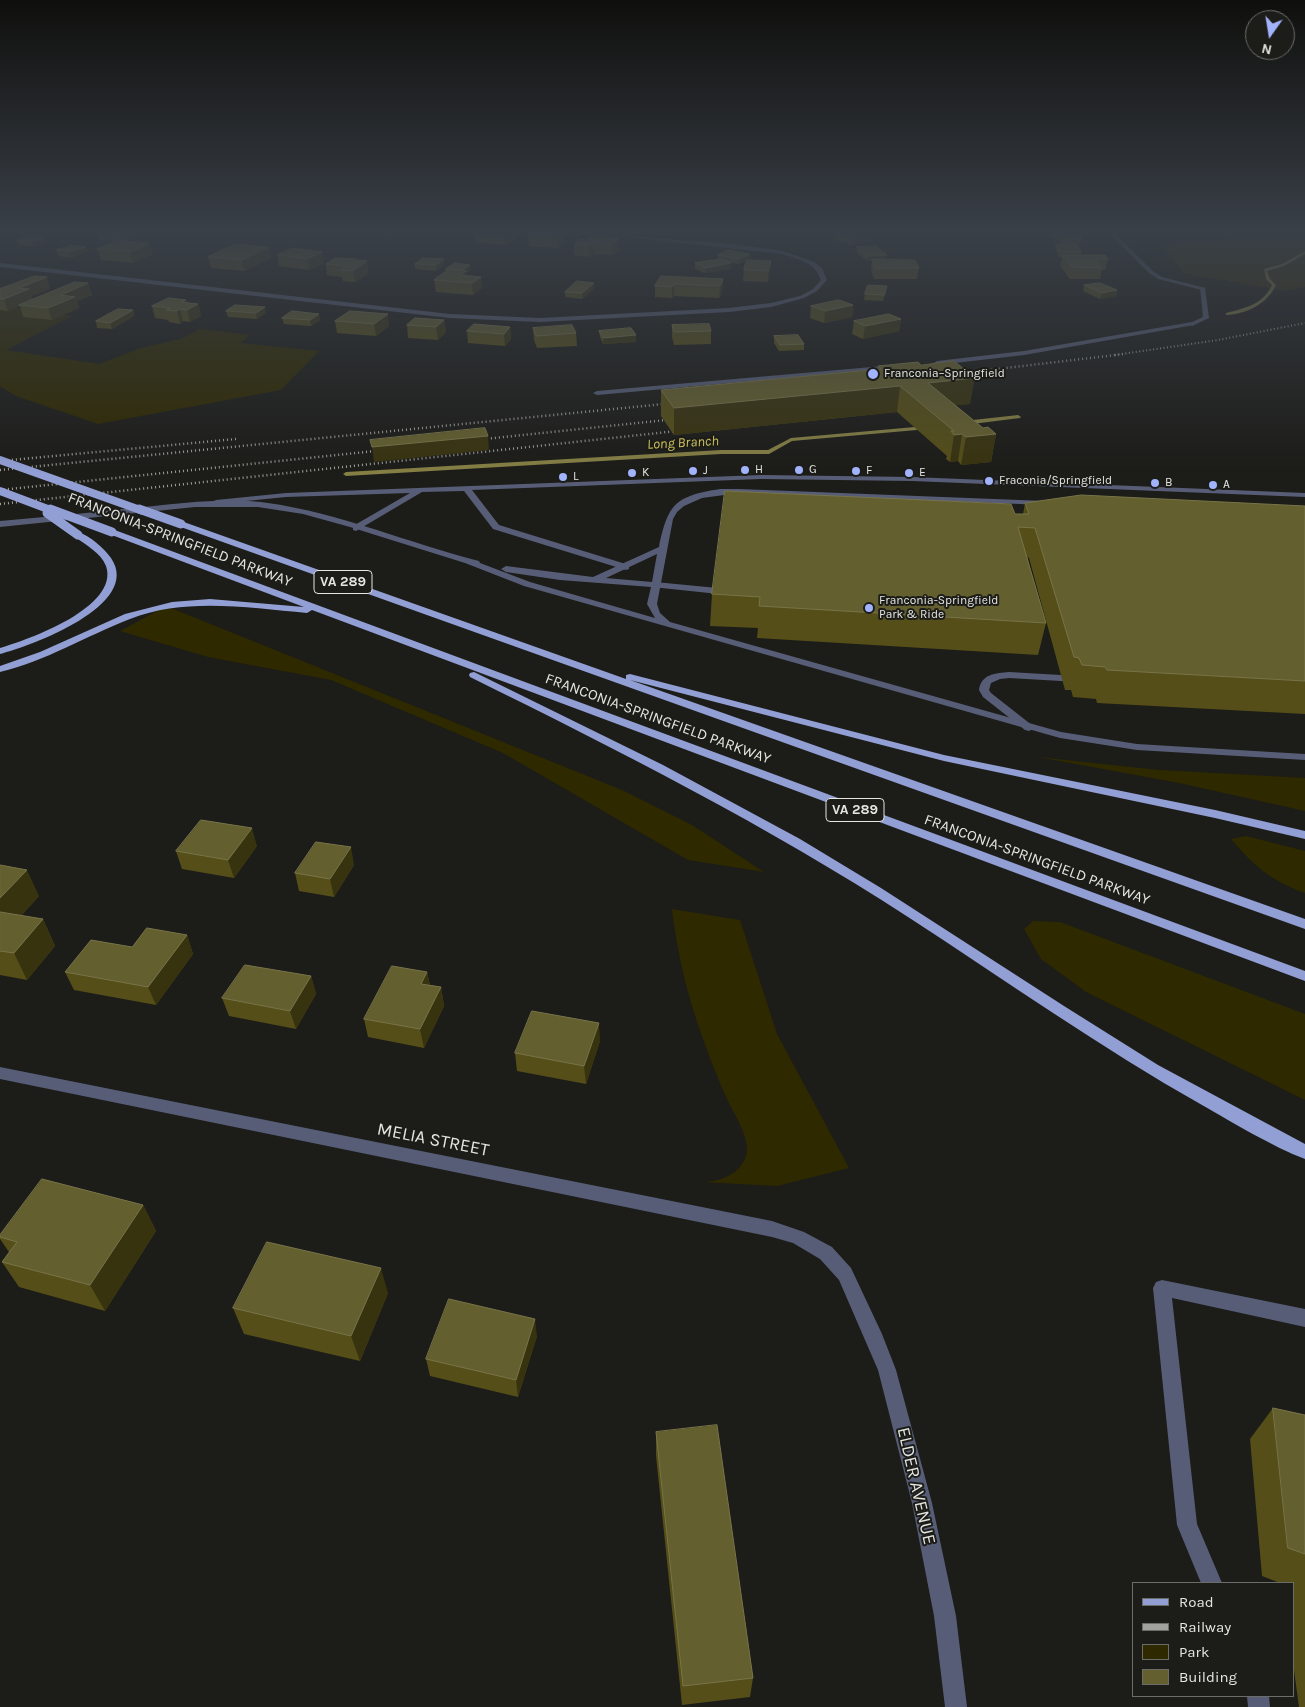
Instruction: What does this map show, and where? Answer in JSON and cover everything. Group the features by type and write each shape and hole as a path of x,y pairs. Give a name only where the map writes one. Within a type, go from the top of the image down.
{"main road":[{"name":"FRANCONIA-SPRINGFIELD PARKWAY","path":"0,460 1305,924"},
{"name":"FRANCONIA-SPRINGFIELD PARKWAY","path":"0,490 1305,976"},
{"path":"0,651 34,640 71,623 93,606 108,587 111,579 110,565 98,550 33,503"},
{"path":"0,669 44,654 128,616 172,605 210,602 326,612"},
{"path":"406,642 650,762 730,805 881,894 1132,1057 1208,1101 1305,1152"},
{"path":"574,664 705,694 816,726 923,753 1305,835"}],"street":[{"path":"429,314 522,320 662,314"},
{"path":"930,364 1024,353 1192,324 1206,318 1205,314"},
{"path":"597,393 903,367"},
{"path":"0,524 286,495 725,478 912,479 1305,495"},
{"path":"465,487 496,527 626,567"},
{"path":"356,528 422,490"},
{"path":"670,625 653,609 652,604 670,514 688,501 707,494 729,491 794,493 964,504 1051,503"},
{"path":"775,500 794,493"},
{"path":"216,502 280,507 356,528 468,561 534,586 1029,728 1089,741 1137,747 1305,756"},
{"path":"594,580 662,549"},
{"path":"468,561 537,575 738,593"},
{"path":"1029,728 988,695 984,690 986,681 990,678 1004,675 1091,680"},
{"name":"MELIA STREET","path":"0,1073 772,1228 798,1237 826,1253 845,1274"},
{"name":"ELDER AVENUE","path":"845,1274 873,1334 887,1370 922,1502 944,1616 956,1707"},
{"path":"1212,1582 1187,1525 1162,1288 1305,1318"}],"green space":[{"path":"0,314 57,314 72,316 6,350 99,364 141,348 181,339 200,329 250,335 240,343 319,351 281,390 98,424 16,396 0,386"},
{"path":"166,606 622,790 692,825 764,872 688,860 503,753 331,680 208,657 120,631"},
{"path":"1038,757 1159,770 1305,778 1305,811 1179,783"},
{"path":"1246,836 1305,851 1305,893 1282,883 1264,872 1231,839"},
{"path":"672,909 740,920 777,1034 849,1168 777,1186 702,1182 724,1178 737,1170 745,1158 747,1144 716,1074 697,1021 683,973"},
{"path":"1033,921 1060,922 1305,1014 1305,1100 1086,992 1041,959 1024,929"}],"building":[{"path":"109,314 127,314 110,323 96,321"},
{"path":"288,314 319,314 310,320 282,318"},
{"path":"346,314 388,314 374,324 335,321"},
{"path":"889,314 901,319 865,326 854,321"},
{"path":"415,318 444,320 436,327 407,325"},
{"path":"474,324 510,327 504,334 467,331"},
{"path":"709,324 711,331 674,332 672,325"},
{"path":"572,325 576,333 536,336 533,328"},
{"path":"631,328 636,335 603,338 599,331"},
{"path":"798,335 804,344 780,345 774,336"},
{"path":"954,361 975,378 928,383 983,428 988,427 996,434 966,437 962,434 954,435 951,431 954,431 900,386 674,408 661,390 881,369 878,366 918,362 921,365"},
{"path":"485,428 488,436 372,447 370,440"},
{"name":"Franconia-Springfield Park & Ride","path":"725,491 1011,504 1015,514 1029,514 1025,503 1081,495 1305,506 1305,681 1107,670 1105,667 1082,665 1079,658 1074,657 1035,528 1018,527 1046,623 759,606 760,597 712,594"},
{"path":"201,820 252,828 228,860 176,851"},
{"path":"316,842 351,847 330,879 295,873"},
{"path":"0,865 27,870 0,898"},
{"path":"0,912 43,919 14,953 0,951"},
{"path":"147,928 187,935 148,987 65,972 91,940 132,947"},
{"path":"245,965 311,976 290,1011 222,998"},
{"path":"392,966 427,972 421,984 441,987 420,1029 364,1019"},
{"path":"532,1011 599,1023 584,1066 515,1053"},
{"path":"42,1179 143,1205 90,1285 2,1262 17,1242 0,1237 0,1235"},
{"path":"267,1242 381,1268 351,1336 233,1308"},
{"path":"449,1299 535,1319 516,1380 426,1359"},
{"path":"1273,1408 1305,1415 1305,1554 1288,1548"},
{"path":"717,1425 753,1678 683,1686 656,1432"}],"waterway":[{"name":"Long Branch","path":"964,423 1018,417"},
{"name":"Long Branch","path":"346,474 721,452 769,452 791,440 926,428"}],"railway":[{"path":"1115,355 1218,340 1305,323"},
{"path":"955,374 1124,354"},
{"path":"0,470 674,403"},
{"path":"475,440 676,419"},
{"path":"0,504 686,430"},
{"path":"0,461 236,439"},
{"path":"0,490 385,450"}],"place":[{"name":"Franconia–Springfield","path":"873,374"},
{"name":"H","path":"745,470"},
{"name":"G","path":"799,470"},
{"name":"J","path":"693,471"},
{"name":"F","path":"856,471"},
{"name":"K","path":"632,473"},
{"name":"E","path":"909,473"},
{"name":"L","path":"563,477"},
{"name":"Fraconia/Springfield","path":"989,481"},
{"name":"B","path":"1155,483"},
{"name":"A","path":"1213,485"},
{"name":"Franconia-Springfield Park & Ride","path":"869,608"}]}
